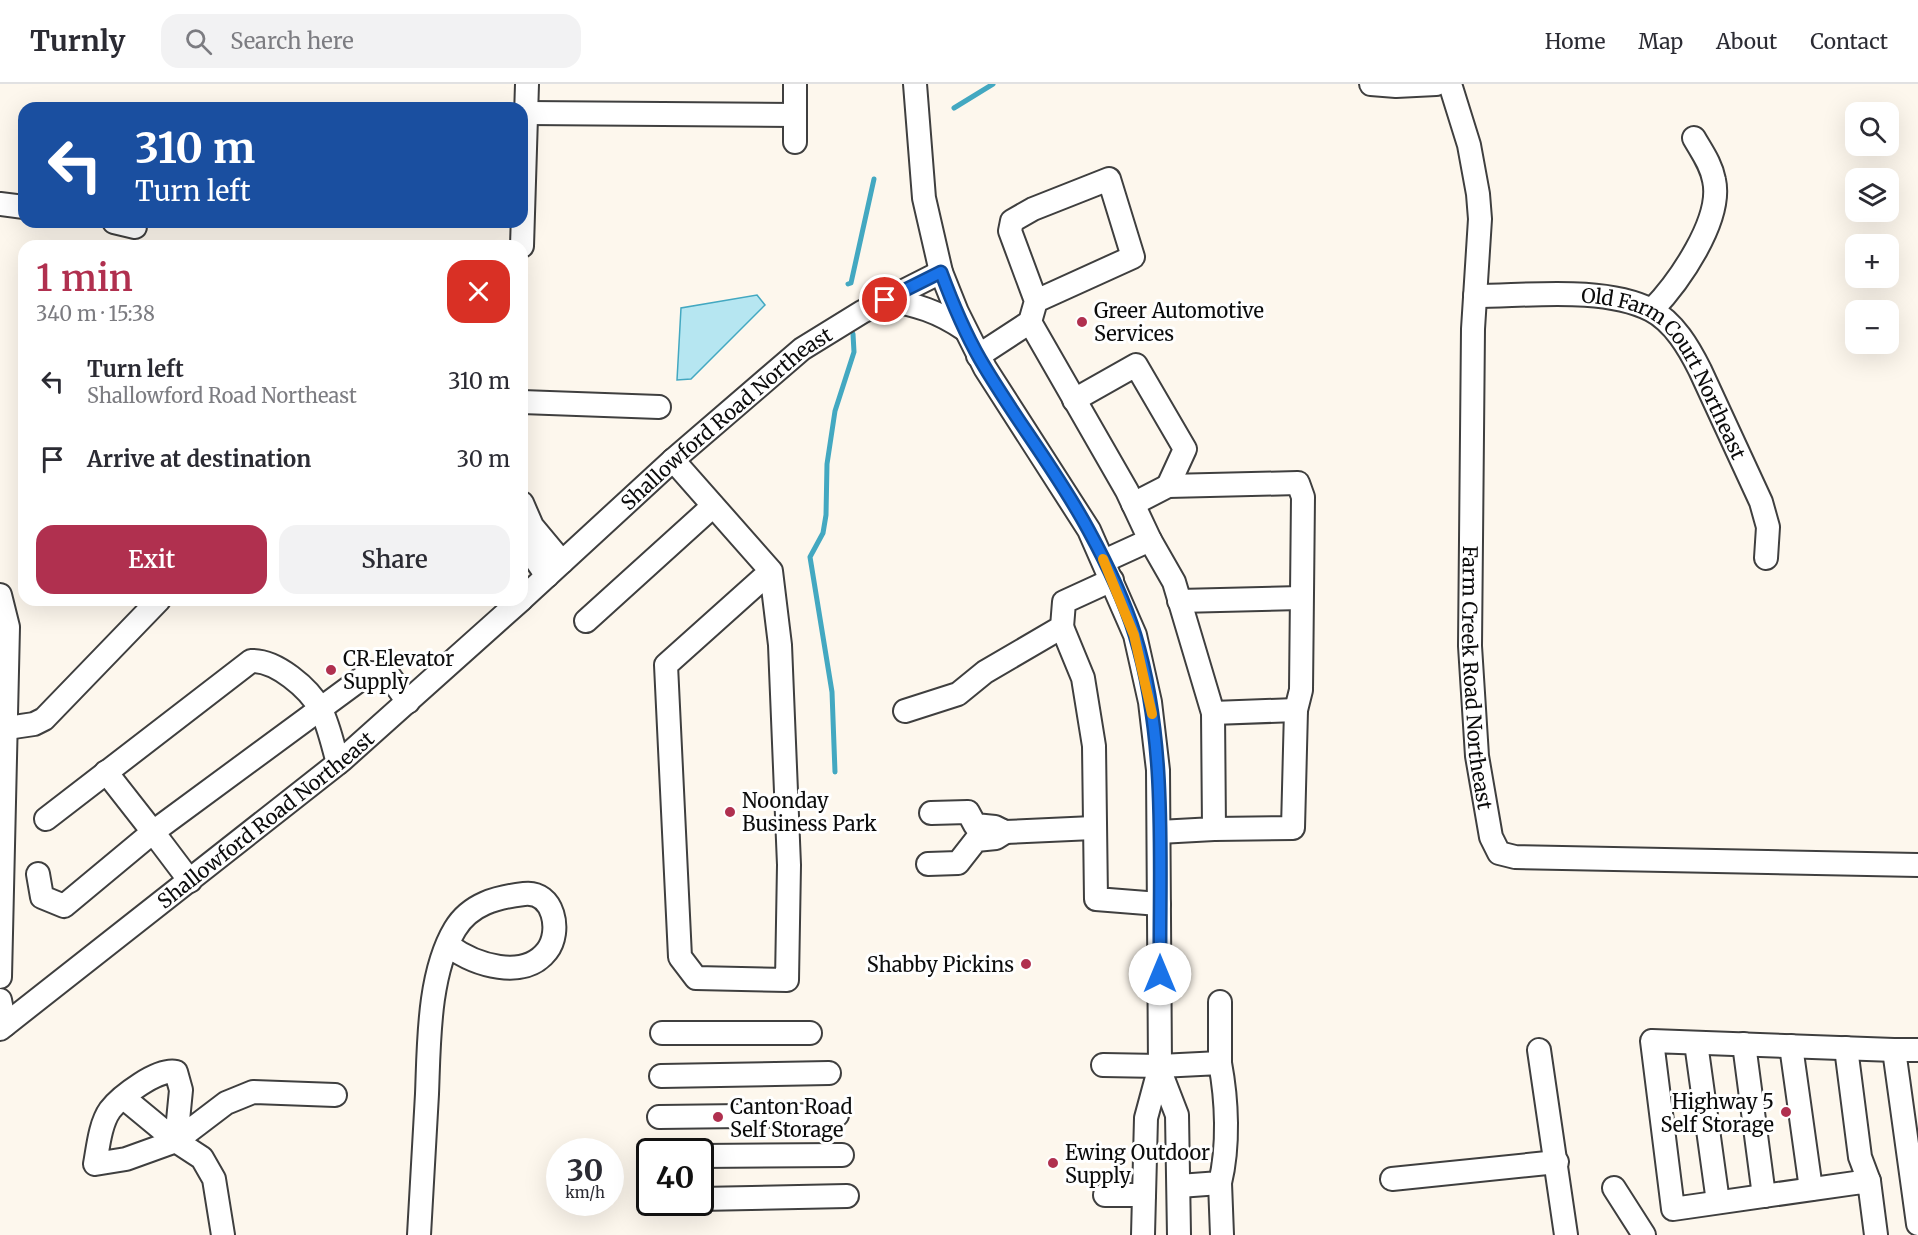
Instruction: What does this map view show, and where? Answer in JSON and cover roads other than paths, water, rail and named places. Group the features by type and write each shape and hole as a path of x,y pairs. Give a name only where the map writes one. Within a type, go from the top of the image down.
{"street":[{"path":"527,84 527,102"},
{"path":"795,84 795,142"},
{"path":"915,84 924,198 941,272 978,356 1074,505 1108,571 1134,635 1150,702 1158,770 1160,1069 1146,1118 1143,1235"},
{"path":"1371,84 1396,86 1436,84"},
{"name":"Farm Creek Road Northeast","path":"1450,84 1468,145 1478,194 1471,680 1477,756 1491,837 1500,853 1515,857 1918,865"},
{"path":"528,113 795,116"},
{"path":"1652,310 1692,257 1709,217 1714,197 1715,182 1708,161 1694,138"},
{"path":"978,356 1033,312 1133,256 1109,179 1034,209 1012,221 1010,231 1033,312 1074,400 1174,582 1213,713 1214,829"},
{"path":"0,204 18,206"},
{"name":"Shallowford Road Northeast","path":"528,593 673,460 802,349 885,300 941,272"},
{"name":"Old Farm Court Northeast","path":"1475,296 1607,297 1652,310 1674,330 1689,350 1756,492 1768,527 1766,558"},
{"path":"885,300 911,303 943,314 966,331"},
{"path":"1074,400 1136,365 1185,449 1168,486"},
{"path":"528,402 659,407"},
{"path":"673,460 771,571 780,645 783,705 789,865 787,980 696,978 680,957 666,665 771,571"},
{"path":"1133,504 1168,486 1298,483 1304,497 1301,690 1296,710 1293,828 1159,832"},
{"path":"586,621 713,506"},
{"path":"528,517 554,569"},
{"path":"1150,540 1064,602 1062,627 1083,678 1094,746 1093,828 1096,899 1159,904"},
{"path":"528,545 554,569"},
{"path":"0,595 8,627 3,729 0,977"},
{"path":"1179,601 1301,598"},
{"path":"3,729 34,724 44,719 153,606"},
{"name":"Shallowford Road Northeast","path":"3,1027 338,763 513,606"},
{"path":"905,711 958,694 985,672 1062,627"},
{"path":"46,819 251,661 263,660 280,668 320,709 338,763"},
{"path":"38,874 42,897 64,906 153,832 369,673 388,674 408,702"},
{"path":"1213,713 1296,710"},
{"path":"106,772 190,881"},
{"path":"931,813 968,812 975,825 995,827 1005,832 1093,828"},
{"path":"928,864 958,863 976,840 996,838 1005,832"},
{"path":"419,1235 431,1005 449,946 455,929 478,905 495,899 529,893 546,899 552,911 553,932 549,950 531,966 502,968 459,954 449,946"},
{"path":"0,1000 3,1027"},
{"path":"1220,1002 1220,1063 1225,1086 1224,1166 1220,1184 1222,1235"},
{"path":"662,1033 810,1033"},
{"path":"1869,1181 1672,1209 1652,1041 1918,1050"},
{"path":"1696,1043 1718,1202"},
{"path":"1744,1044 1764,1196"},
{"path":"1791,1046 1811,1189"},
{"path":"1846,1048 1860,1157 1869,1181 1876,1235"},
{"path":"1539,1050 1566,1235"},
{"path":"1894,1050 1918,1224"},
{"path":"1103,1065 1160,1069 1220,1063"},
{"path":"1160,1069 1177,1115 1179,1235"},
{"path":"176,1141 181,1090 176,1072 167,1070 152,1075 110,1110 95,1164 126,1159 176,1141 226,1102 253,1092 335,1095"},
{"path":"661,1076 829,1073"},
{"path":"124,1098 176,1141 202,1158 214,1179 223,1235"},
{"path":"659,1117 837,1115"},
{"path":"714,1156 842,1155"},
{"path":"1392,1179 1557,1162"},
{"path":"1179,1185 1220,1184"},
{"path":"1614,1188 1644,1235"},
{"path":"1105,1195 1144,1195"},
{"path":"714,1198 847,1196"}],"water":[{"path":"757,295 765,305 691,379 677,380 681,308"}],"waterway":[{"path":"954,108 993,84"},
{"path":"848,284 851,283 874,179"},
{"path":"835,772 832,692 810,557 823,533 826,515 827,464 835,411 854,352 853,334"}],"place":[{"name":"Greer Automotive Services","path":"1082,322"},
{"name":"CR Elevator Supply","path":"331,670"},
{"name":"Noonday Business Park","path":"730,812"},
{"name":"Shabby Pickins","path":"1026,964"},
{"name":"Highway 5 Self Storage","path":"1786,1112"},
{"name":"Canton Road Self Storage","path":"718,1117"},
{"name":"Ewing Outdoor Supply","path":"1053,1163"}]}
